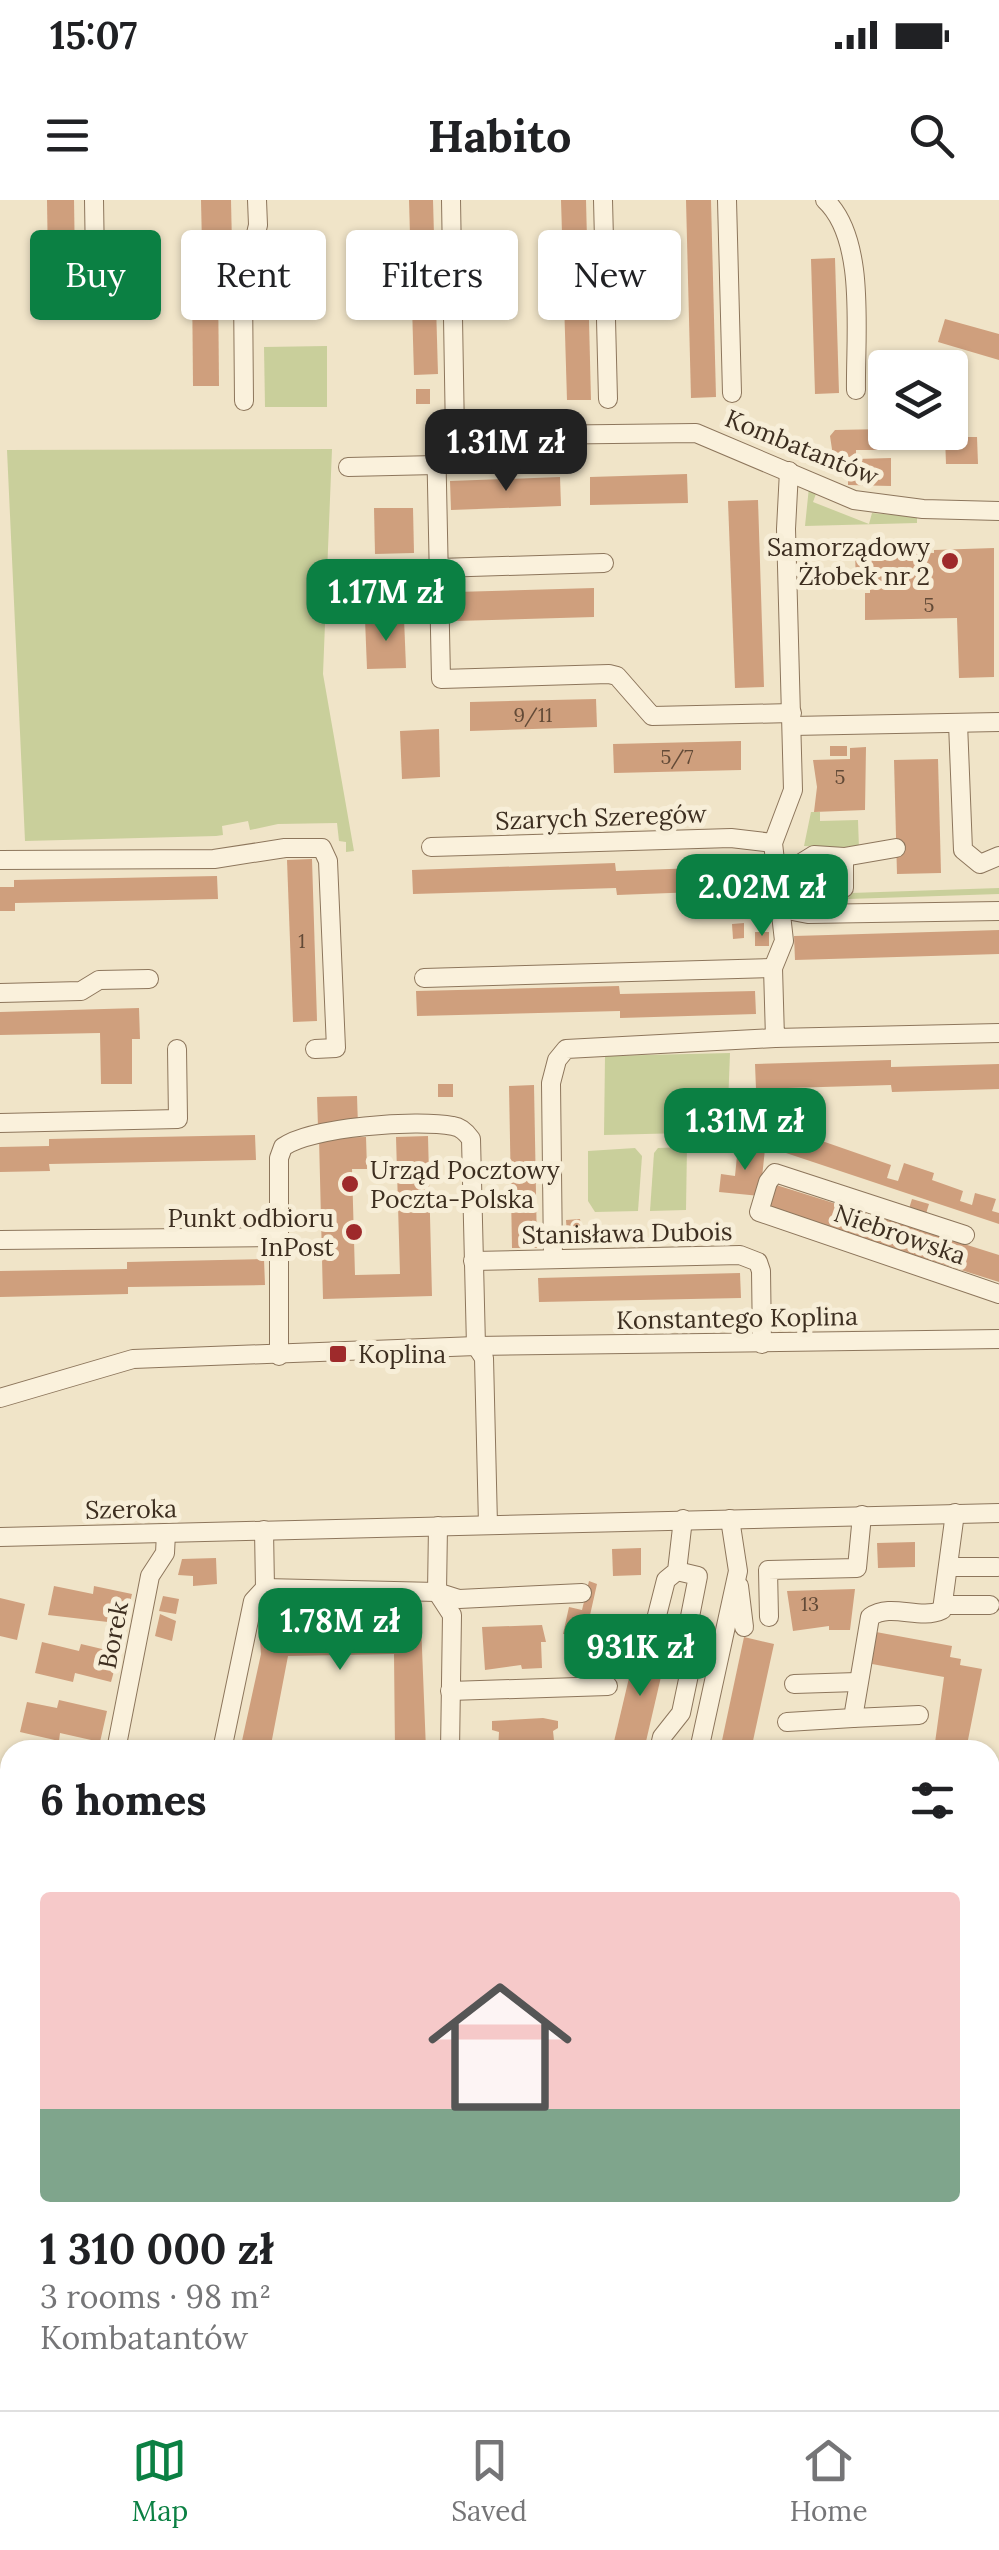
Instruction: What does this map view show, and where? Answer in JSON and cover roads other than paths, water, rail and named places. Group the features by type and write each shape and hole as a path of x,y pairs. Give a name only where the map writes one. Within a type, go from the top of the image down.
{"street":[{"path":"94,200 94,230"},
{"path":"244,401 243,289 258,225 257,200"},
{"path":"451,200 455,435 436,436 441,679 609,674 616,676 652,716 999,722"},
{"path":"603,200 608,399"},
{"path":"727,200 732,394"},
{"path":"825,200 839,215 852,247 856,390"},
{"name":"Kombatantów","path":"455,435 696,433 854,500 886,506 999,511"},
{"path":"348,466 436,465"},
{"path":"776,1038 773,968 784,941 773,846 793,790 786,529 789,471"},
{"path":"438,568 604,563"},
{"path":"958,723 963,850 980,864 999,856"},
{"name":"Szarych Szeregów","path":"431,847 731,838 814,855 844,857 896,848"},
{"path":"0,860 214,860 286,848 322,848 328,861 336,1048 315,1049"},
{"path":"777,878 814,855"},
{"path":"844,857 844,888"},
{"path":"782,909 808,914 999,911"},
{"path":"424,978 773,968"},
{"path":"0,993 81,992 100,980 149,979"},
{"path":"554,1259 551,1089 557,1060 574,1046 999,1033"},
{"path":"0,1123 178,1119 177,1049"},
{"path":"279,1356 279,1158 283,1147 295,1138 380,1127 452,1126 464,1130 471,1139 476,1346 484,1358 488,1525"},
{"name":"Niebrowska","path":"965,1235 776,1173 768,1182 759,1212 999,1294"},
{"path":"0,1240 279,1237"},
{"name":"Stanisława Dubois","path":"473,1261 749,1257 761,1271 762,1344"},
{"name":"Konstantego Koplina","path":"0,1398 133,1359 476,1346 999,1340"},
{"name":"Szeroka","path":"0,1537 999,1512"},
{"path":"853,1718 870,1617 886,1610 936,1613 943,1605 954,1513"},
{"path":"769,1617 768,1570 857,1568 862,1515"},
{"path":"730,1518 744,1628"},
{"path":"651,1639 666,1580 676,1571 683,1519"},
{"path":"438,1526 437,1592 452,1615 450,1740"},
{"path":"224,1740 253,1602 265,1588 264,1530"},
{"name":"Borek","path":"118,1740 150,1576 165,1553 166,1533"},
{"path":"950,1567 997,1567"},
{"path":"661,1740 681,1712 690,1670 684,1647 698,1576 676,1571"},
{"path":"700,1740 738,1571"},
{"path":"265,1588 437,1592 459,1599 582,1593"},
{"path":"943,1605 990,1605"},
{"path":"794,1684 857,1682"},
{"path":"450,1691 608,1686"},
{"path":"787,1722 919,1714"}],"place":[{"name":"Samorządowy Żłobek nr 2","path":"950,561"},
{"name":"Urząd Pocztowy Poczta-Polska","path":"350,1184"},
{"name":"Punkt odbioru InPost","path":"354,1232"},
{"name":"Koplina","path":"338,1354"}]}
